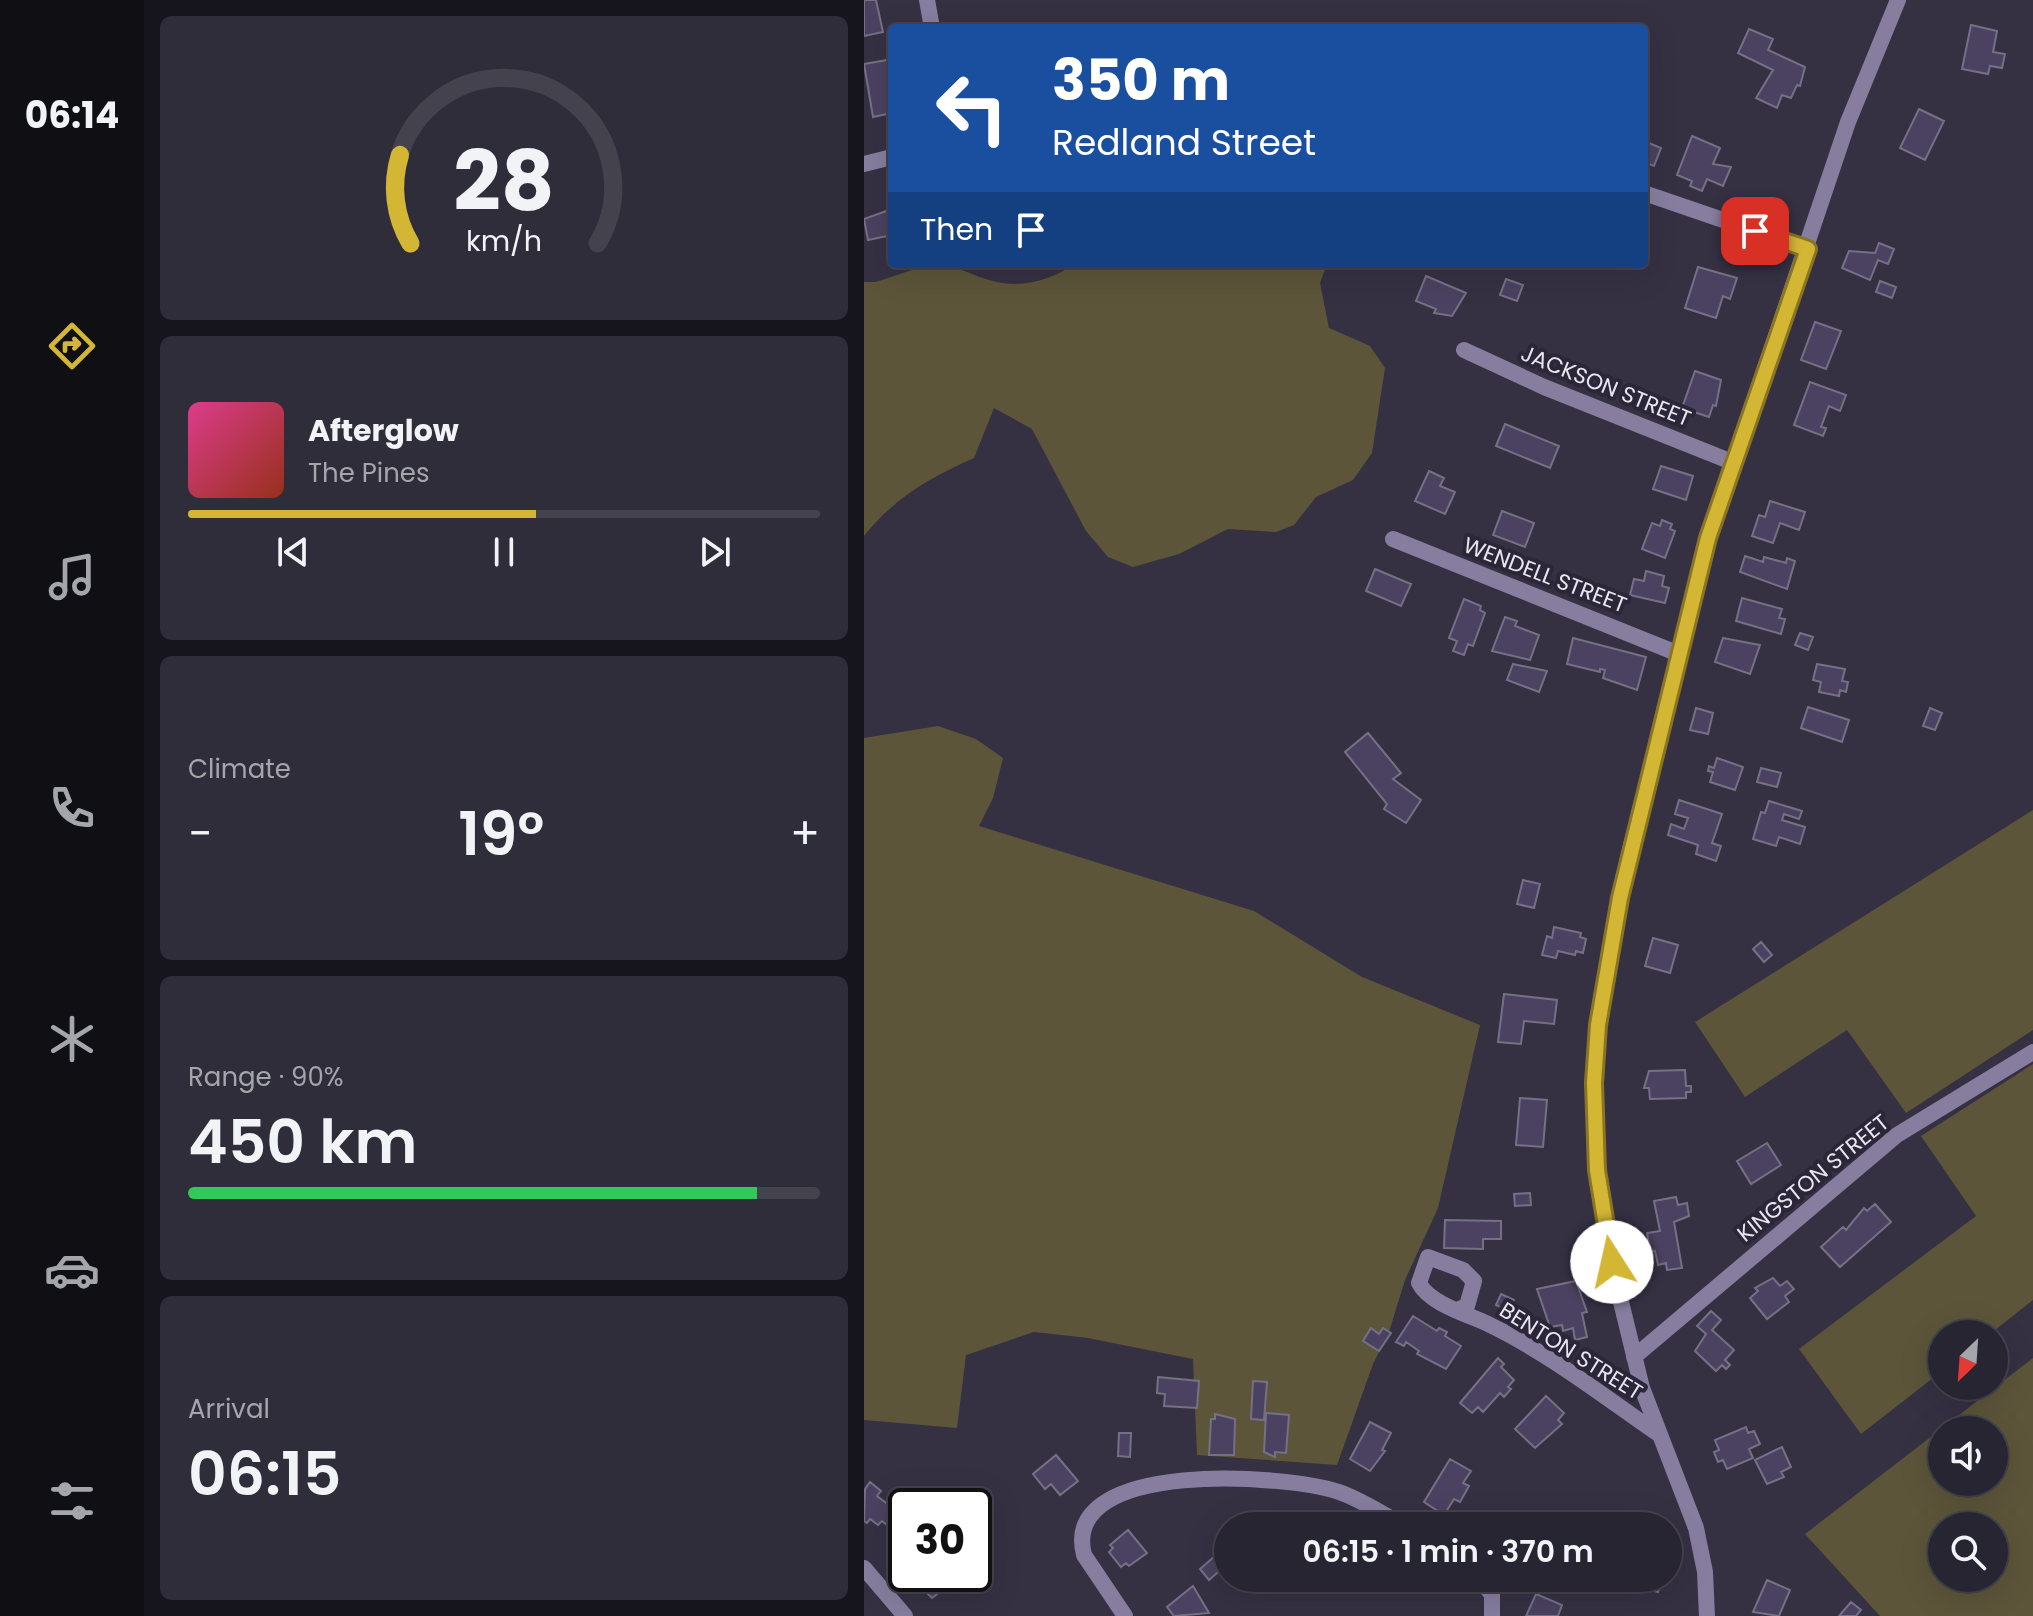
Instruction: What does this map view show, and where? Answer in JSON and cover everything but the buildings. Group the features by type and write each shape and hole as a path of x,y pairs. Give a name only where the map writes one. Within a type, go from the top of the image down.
{"street":[{"path":"927,0 931,24"},
{"path":"1707,1616 1705,1572 1696,1528 1659,1434 1634,1357 1612,1265 1597,1170 1595,1056 1626,866 1705,550 1848,122 1898,0"},
{"path":"864,164 888,158"},
{"path":"1648,194 1808,249"},
{"name":"JACKSON STREET","path":"1464,350 1544,387 1732,462"},
{"name":"WENDELL STREET","path":"1393,539 1679,654"},
{"name":"KINGSTON STREET","path":"1634,1357 1897,1135 2033,1052"},
{"name":"BENTON STREET","path":"1457,1310 1513,1336 1659,1434"},
{"path":"1125,1616 1084,1555 1081,1544 1087,1526 1099,1509 1129,1488 1171,1480 1321,1488 1354,1498 1379,1512"},
{"path":"865,1571 905,1616"},
{"path":"1490,1592 1492,1616"}],"shaded area":[{"path":"918,268 954,268 997,282 1018,284 1048,278 1068,268 1326,268 1320,283 1329,328 1370,346 1385,368 1372,453 1353,480 1316,497 1294,525 1276,532 1228,529 1179,554 1133,567 1108,557 1086,531 1032,429 994,408 974,458 914,490 888,510 864,536 864,282 876,282"},
{"path":"938,726 976,739 1003,758 993,798 979,826 1254,911 1362,977 1480,1025 1438,1208 1405,1280 1389,1332 1373,1364 1337,1465 1197,1455 1193,1359 1088,1338 1034,1332 966,1355 957,1428 864,1420 864,738"},
{"path":"2033,810 2033,1030 1906,1113 1847,1030 1745,1097 1695,1022"},
{"path":"2033,1064 2033,1300 2008,1320 1928,1320 1928,1382 1861,1434 1799,1349 1976,1216 1921,1136"},
{"path":"2033,1358 2033,1616 1880,1616 1805,1534 1928,1439 1928,1496 2008,1496 2008,1416 1958,1416 1979,1400 2008,1400 2008,1377"}],"route":[{"path":"1612,1262 1597,1170 1594,1083 1598,1025 1626,866 1708,538 1808,249 1755,231"}]}
